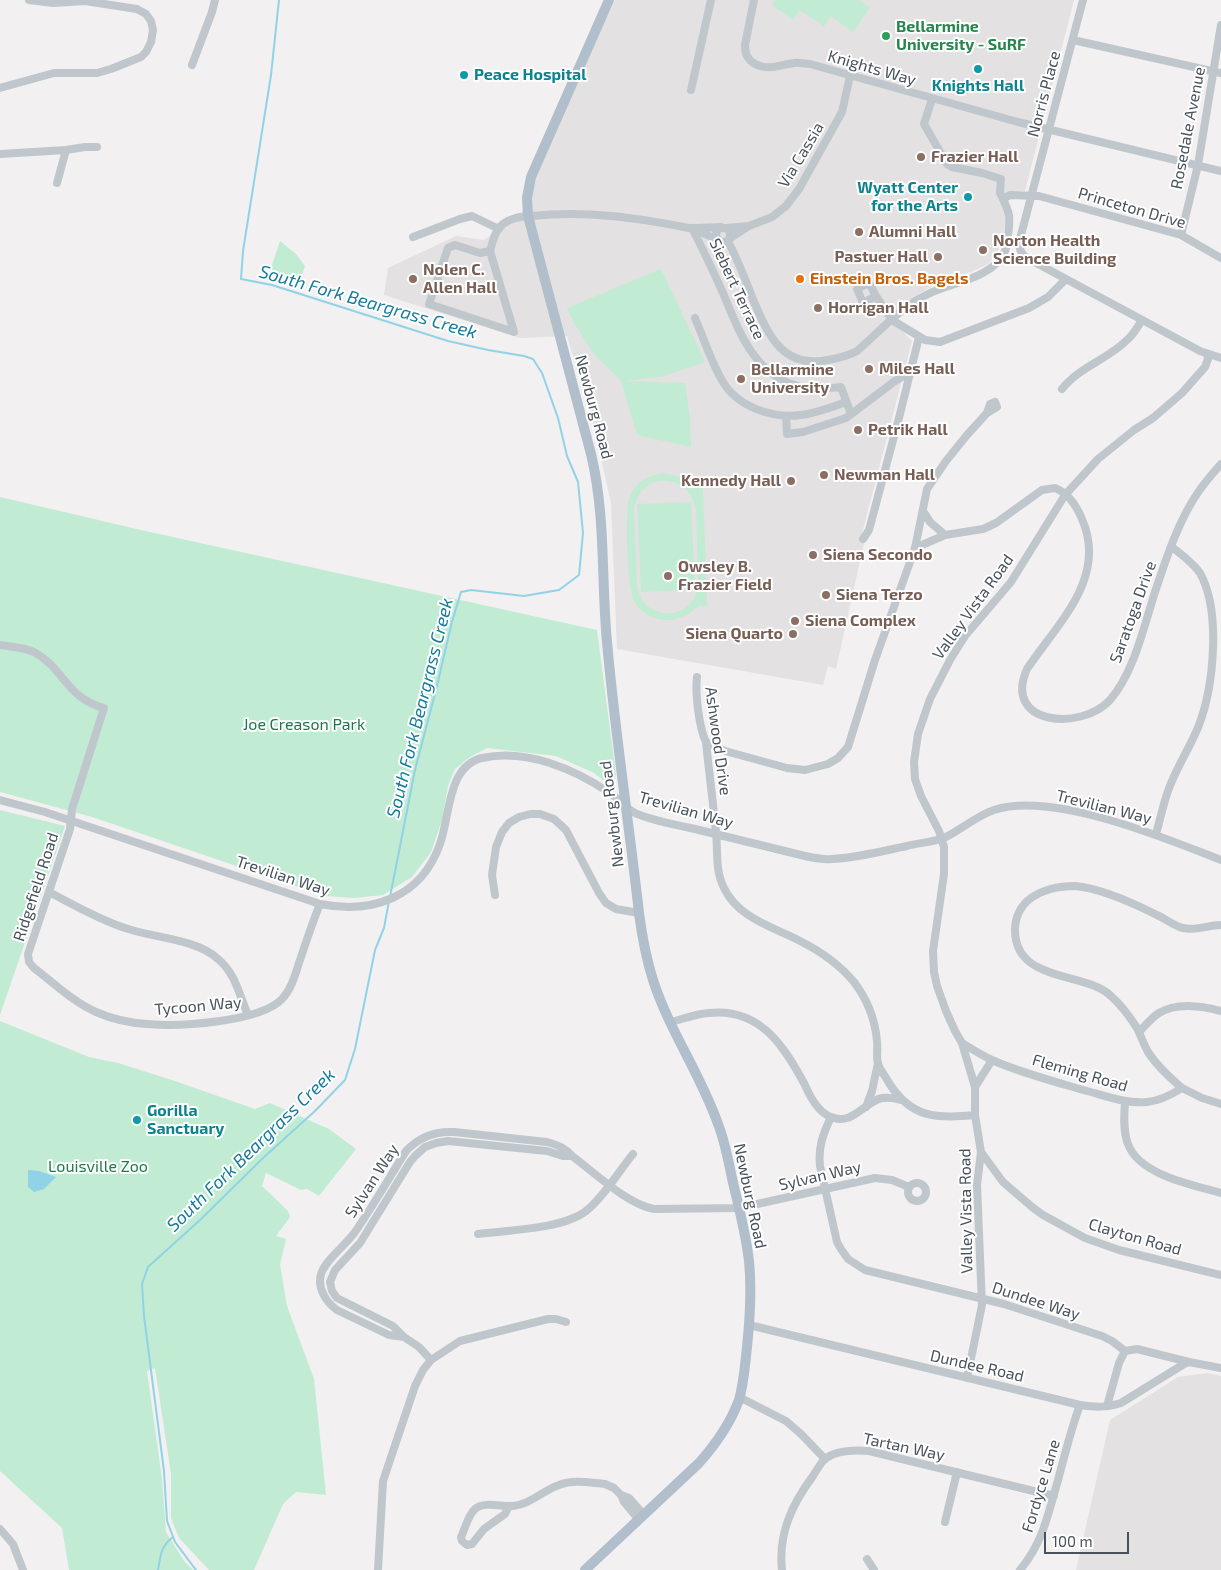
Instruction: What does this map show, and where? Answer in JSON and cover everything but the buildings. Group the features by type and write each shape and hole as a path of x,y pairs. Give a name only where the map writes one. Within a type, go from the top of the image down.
{"main road":[{"name":"Newburg Road","path":"585,1570 709,1452 726,1428 740,1397 749,1326 751,1285 749,1260 739,1208 719,1125 671,1022 653,980 647,958 639,913 607,641 599,493 591,454 528,216 527,198 531,177 609,0"}],"street":[{"path":"0,88 54,73 97,72 111,69 137,59 150,46 153,30 149,17 142,11 85,0 53,3 29,0"},
{"path":"134,8 138,0"},
{"path":"192,65 215,0"},
{"path":"692,90 711,0"},
{"name":"Knights Way","path":"754,0 745,52 750,61 767,68 795,63 810,64 1018,122 1221,171"},
{"name":"Norris Place","path":"1066,279 1027,258 1020,252 1019,244 1083,0"},
{"name":"Rosedale Avenue","path":"1181,235 1218,72 1221,25"},
{"path":"1073,40 1218,72"},
{"name":"Via Cassia","path":"728,240 749,226 772,217 786,206 799,189 842,112 850,76"},
{"path":"718,239 716,232 724,228 730,232 728,240 764,326 773,341 780,350 808,362 819,362 847,356 857,351 912,303 926,295 968,280 992,267 1005,251 1010,220 1009,213 1000,194 1001,179 952,167 947,164 924,124 932,99"},
{"path":"0,154 97,147"},
{"path":"57,183 66,150"},
{"name":"Princeton Drive","path":"1003,199 1010,195 1039,196 1181,235 1221,258"},
{"path":"490,251 480,253 455,245 448,248 429,304 514,332 490,251 499,229 512,218 551,214 606,215 692,228 722,242 728,240"},
{"path":"413,237 472,216 499,229"},
{"name":"Via Cassia","path":"692,228 749,226"},
{"name":"Siebert Terrace","path":"692,228 742,337 764,368 796,386 807,389 841,387 851,414"},
{"path":"876,296 892,320 918,337 927,341 940,342 1029,308 1048,297 1066,279 1207,354 1221,358"},
{"path":"695,318 724,384 749,406 786,416 813,412 846,402"},
{"path":"1062,389 1078,374 1128,340 1142,320"},
{"path":"863,539 869,530 911,372 918,337"},
{"name":"Valley Vista Road","path":"967,1378 983,1298 977,1185 981,1152 975,1115 975,1087 962,1043 954,1031 946,1011 934,972 934,942 945,857 942,838 919,791 914,771 915,747 927,707 939,679 955,652 965,636 1011,582 1065,495 1098,459 1134,430 1154,418 1182,393 1205,367 1208,359 1207,354"},
{"path":"786,416 787,434 803,432 829,424 846,418 911,372"},
{"path":"706,742 725,751 787,768 805,770 833,762 843,754 853,734 875,660 915,548 925,493 933,478 987,413"},
{"name":"Saratoga Drive","path":"1065,495 1078,510 1085,526 1088,564 1082,589 1073,605 1031,662 1024,675 1023,697 1035,713 1052,717 1071,718 1100,709 1121,683 1136,654 1155,592 1189,507 1199,491 1221,464"},
{"path":"915,548 945,535 984,529 996,523 1042,490 1055,488 1065,495"},
{"path":"923,511 930,522 945,535"},
{"path":"1156,834 1168,791 1199,724 1212,676 1214,654 1212,610 1208,592 1200,574 1183,555 1172,547"},
{"path":"1212,610 1221,608"},
{"name":"Ridgefield Road","path":"0,644 35,653 52,666 80,697 89,703 104,708 72,809 71,820 49,892 28,954 29,962"},
{"name":"Ashwood Drive","path":"696,677 701,728 706,742 721,882 727,894 736,905 752,917 823,954 839,967 858,988 870,1010 876,1028 878,1063 872,1091 865,1108"},
{"name":"Trevilian Way","path":"0,800 71,820 320,904 349,907 370,906 389,900 419,879 432,861 440,842 456,779 462,769 474,760 492,756 532,758 556,764 580,774 612,794 636,813 716,835 805,856 832,859 855,856 942,838 993,810 1021,806 1054,808 1109,820 1156,834 1221,860"},
{"path":"495,895 492,875 496,848 502,832 509,823 519,817 540,814 554,819 566,830 606,903 616,909 639,913"},
{"path":"1221,925 1191,929 1181,928 1156,914 1114,896 1090,888 1075,886 1060,887 1034,896 1023,906 1017,918 1015,931 1018,946 1026,959 1041,969 1107,992 1124,1010 1155,1063 1182,1088 1202,1098 1221,1104"},
{"path":"49,892 121,927 206,950 219,959 229,970 235,980 248,1015"},
{"name":"Tycoon Way","path":"29,962 74,1000 97,1013 112,1018 146,1024 176,1024 248,1015 268,1009 287,993 320,904"},
{"path":"1138,1032 1155,1016 1171,1008 1192,1006 1221,1011"},
{"path":"671,1022 695,1015 715,1012 737,1015 754,1022 779,1043 792,1062 811,1098 821,1110 831,1117 842,1119 850,1117 859,1113 873,1102 883,1098 901,1100"},
{"name":"Fleming Road","path":"962,1043 992,1060 1125,1102 1156,1100 1182,1088"},
{"path":"975,1087 992,1060"},
{"name":"Ashwood Drive","path":"878,1063 901,1100 916,1110 931,1116 975,1115"},
{"path":"1125,1102 1126,1136 1130,1148 1139,1160 1160,1174 1221,1193"},
{"name":"Dundee Way","path":"831,1117 822,1137 819,1153 820,1166 837,1242 844,1255 853,1264 865,1270 983,1298 1102,1336 1126,1351"},
{"name":"Sylvan Way","path":"404,1337 389,1336 337,1310 331,1305 322,1291 320,1280 324,1268 355,1233 406,1152 421,1139 432,1134 444,1131 547,1142 566,1148 572,1156 637,1204 654,1209 739,1208 875,1178 892,1180 909,1187"},
{"name":"Sylvan Way","path":"431,1360 419,1347 404,1337 393,1326 337,1298 332,1291 330,1282 335,1270 360,1243 414,1156 425,1147 436,1142 448,1141 546,1151 563,1156 572,1156"},
{"path":"534,1150 535,1141"},
{"name":"Clayton Road","path":"981,1152 1003,1182 1013,1191 1043,1215 1079,1235 1119,1250 1221,1275"},
{"path":"478,1234 566,1222 585,1212 595,1202 632,1154"},
{"path":"334,1257 340,1263"},
{"path":"378,1570 383,1481 423,1370 431,1360 451,1346 467,1340 548,1319 566,1322"},
{"name":"Dundee Road","path":"749,1326 1094,1407 1114,1405 1126,1400 1189,1362"},
{"path":"1107,1406 1119,1364 1126,1351 1137,1348 1189,1362 1221,1368"},
{"path":"740,1397 786,1421 825,1459 806,1486 789,1516 782,1542 782,1570"},
{"name":"Fordyce Lane","path":"1020,1570 1038,1542 1046,1524 1080,1405"},
{"name":"Tartan Way","path":"825,1459 850,1451 869,1451 1054,1496"},
{"path":"945,1522 957,1472"},
{"path":"509,1506 505,1514 484,1530 472,1544 467,1545 462,1541 462,1537 475,1509 486,1505 509,1506 524,1504 558,1485 566,1483 605,1484 614,1488 621,1495 630,1498 641,1518"},
{"path":"0,1529 12,1544 23,1570"},
{"path":"867,1559 874,1570"}],"shaded area":[{"name":"Bellarmine University","path":"615,0 1074,0 1025,191 1009,192 1002,200 1008,214 998,251 988,264 971,272 944,280 918,294 892,320 912,341 860,541 864,543 836,669 828,666 823,685 617,649 611,503 592,418 567,336 520,338 384,295 388,268 456,236 484,240 527,208 533,176"},
{"path":"1208,1373 1221,1376 1221,1570 1076,1570 1110,1420 1178,1377"}],"green space":[{"path":"776,0 859,0 870,8 853,32 831,16 824,26 800,10 793,20 772,5"},
{"path":"280,241 296,254 305,266 299,284 270,271"},
{"path":"661,269 705,362 664,376 625,381 685,383 690,418 691,447 637,435 621,381 594,354 574,323 567,308"},
{"path":"663,473 681,477 694,487 703,487 707,606 699,605 692,612 684,616 666,620 657,619 649,615 641,610 635,602 630,582 627,549 627,516 630,496 639,483 648,477","holes":["659,481 678,484 684,488 692,497 694,503 696,510 698,582 695,595 689,605 679,611 669,613 658,612 648,606 641,597 637,584 634,513 634,507 640,493 648,485"]},
{"name":"Joe Creason Park","path":"0,497 141,530 597,630 616,775 614,781 604,781 594,773 556,756 487,748 470,757 455,769 448,786 442,820 431,852 412,877 383,895 354,898 325,896 92,817 0,792"},
{"path":"691,502 695,590 641,592 637,504"},
{"path":"0,810 65,826 0,1015"},
{"name":"Louisville Zoo","path":"0,1021 89,1057 118,1063 255,1109 270,1103 329,1129 356,1149 319,1196 307,1189 301,1190 266,1173 262,1186 288,1211 290,1217 276,1236 286,1239 280,1265 287,1306 314,1379 326,1495 296,1492 283,1504 254,1570 209,1570 179,1538 171,1518 171,1474 155,1368 147,1371 162,1479 166,1532 184,1561 193,1570 69,1570 62,1528 0,1471"}],"water":[{"path":"28,1170 39,1171 56,1177 44,1189 34,1192 28,1187"}],"waterway":[{"name":"South Fork Beargrass Creek","path":"279,0 271,75 243,251 241,279 272,285 448,341 533,359 542,373 558,418 567,456 578,482 583,533 579,575 559,590 524,596 471,590 461,592 415,770 390,897"},
{"name":"South Fork Beargrass Creek","path":"196,1570 175,1542 167,1521 164,1471 144,1316 142,1284 148,1267 315,1111 345,1080 355,1049 375,950 384,928 389,901"},
{"path":"158,1570 163,1548 173,1537"}],"place":[{"name":"Bellarmine University - SuRF","path":"886,36"},
{"name":"Knights Hall","path":"978,69"},
{"name":"Peace Hospital","path":"464,75"},
{"name":"Frazier Hall","path":"921,157"},
{"name":"Wyatt Center for the Arts","path":"968,197"},
{"name":"Alumni Hall","path":"859,232"},
{"name":"Norton Health Science Building","path":"983,250"},
{"name":"Pastuer Hall","path":"938,257"},
{"name":"Nolen C. Allen Hall","path":"413,279"},
{"name":"Einstein Bros. Bagels","path":"800,279"},
{"name":"Horrigan Hall","path":"818,308"},
{"name":"Miles Hall","path":"869,369"},
{"name":"Bellarmine University","path":"741,379"},
{"name":"Petrik Hall","path":"858,430"},
{"name":"Newman Hall","path":"824,475"},
{"name":"Kennedy Hall","path":"791,481"},
{"name":"Siena Secondo","path":"813,555"},
{"name":"Owsley B. Frazier Field","path":"668,576"},
{"name":"Siena Terzo","path":"826,595"},
{"name":"Siena Complex","path":"795,621"},
{"name":"Siena Quarto","path":"793,634"},
{"name":"Gorilla Sanctuary","path":"137,1120"}]}
